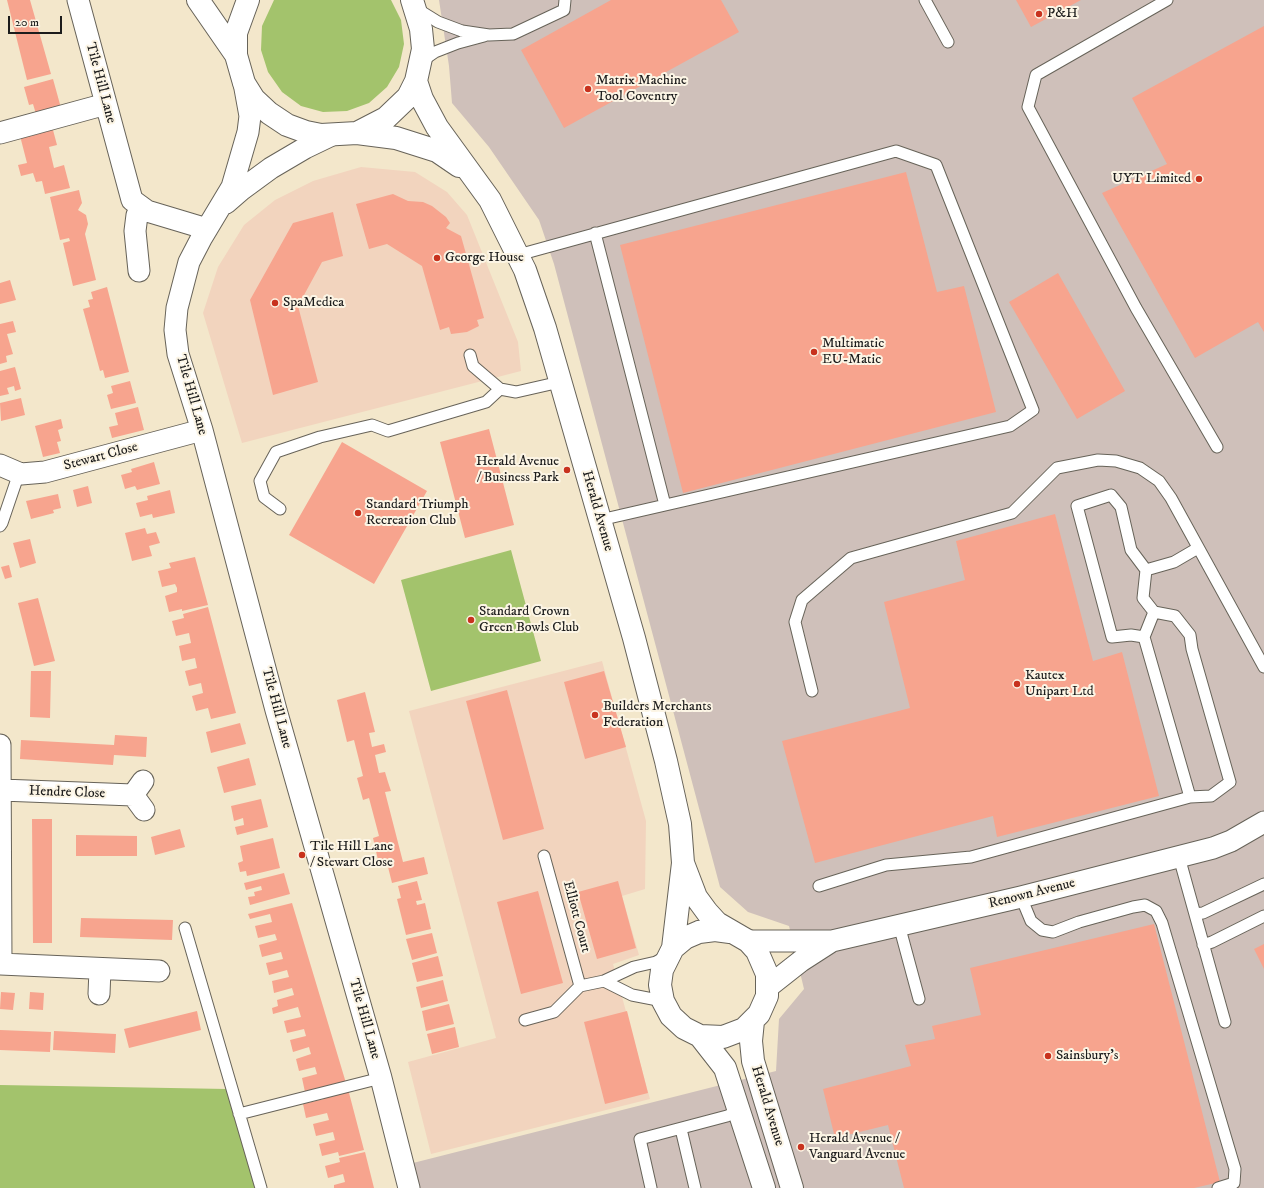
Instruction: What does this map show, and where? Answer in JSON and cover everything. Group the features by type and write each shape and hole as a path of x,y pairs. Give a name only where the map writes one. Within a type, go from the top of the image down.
{"main road":[{"path":"198,0 236,55"},
{"path":"248,0 236,33 236,55 244,83 254,99 269,113 287,125 306,132 332,135 358,132 386,118 408,97 419,71 421,28 414,5"},
{"name":"Herald Avenue","path":"419,71 422,99 437,127 490,200 518,255 545,328 634,638 666,761 680,824 683,863 671,952 662,970 660,985 663,1001 671,1016 679,1024 700,1036 711,1038 734,1034 753,1021 764,1006 768,987 767,974 763,962 739,937 717,923 696,897 683,863"},
{"name":"Herald Avenue","path":"358,132 396,138 437,151 471,173"},
{"path":"671,952 685,938 699,932 715,930 739,937"},
{"name":"Herald Avenue","path":"753,1021 751,1041 753,1061 792,1188"},
{"name":"Herald Avenue","path":"700,1036 725,1068 764,1188"}],"street":[{"name":"Tile Hill Lane","path":"78,0 129,194 132,200 147,211 211,222"},
{"name":"Tile Hill Lane","path":"244,83 250,116 248,132 232,187 189,262 181,287 175,330 178,354 202,430 276,710 381,1078 410,1188"},
{"path":"0,133 106,104"},
{"name":"Tile Hill Lane","path":"211,222 241,190 264,172 305,148 332,135"},
{"path":"139,271 135,230 137,215 142,208"},
{"name":"Stewart Close","path":"9,469 45,472 202,430"},
{"path":"0,746 0,964 159,971"},
{"name":"Hendre Close","path":"1,790 140,795"},
{"name":"Renown Avenue","path":"739,937 832,941 898,924 1021,897 1213,848 1231,841 1264,822"},
{"name":"Renown Avenue","path":"1231,841 1264,840"},
{"name":"Renown Avenue","path":"768,987 801,961 832,941"},
{"path":"99,994 100,969"}],"lane":[{"path":"414,5 438,22 462,31 489,35 513,34 564,10 565,0"},
{"path":"925,0 948,42"},
{"path":"1167,0 1036,75 1028,107 1136,308 1217,447"},
{"path":"419,71 435,52 458,43 489,35"},
{"path":"518,255 896,151 936,165 1033,410 1010,426 600,520"},
{"path":"595,233 666,505"},
{"path":"470,355 473,366 500,389 516,392 560,382"},
{"path":"280,509 264,497 260,481 276,452 320,437 372,425 388,431 486,402 500,389"},
{"path":"812,690 795,622 802,600 851,558 1012,513 1057,468 1098,460 1116,461 1140,468 1159,481 1198,548 1264,668"},
{"path":"0,526 2,523 9,469"},
{"path":"819,886 886,866 971,858 1190,797 1212,796 1230,782 1192,649 1190,635 1174,616 1154,612 1143,598 1146,570 1131,550 1121,507 1111,495 1077,506 1112,637 1131,635 1144,637"},
{"path":"1146,570 1174,562 1198,548"},
{"path":"1154,612 1144,637 1190,797"},
{"name":"Elliott Court","path":"544,856 580,986"},
{"path":"1179,857 1224,1022"},
{"path":"1195,914 1203,912 1264,884"},
{"path":"1021,897 1031,922 1042,930 1054,932 1080,922 1134,907 1145,905 1156,911 1162,923 1235,1169 1234,1183 1218,1188"},
{"path":"1203,944 1212,942 1264,916"},
{"path":"898,924 919,999"},
{"path":"185,928 262,1188"},
{"path":"525,1020 554,1012 580,986 604,981 634,967 656,962 671,952"},
{"path":"604,981 632,995 663,1001"},
{"path":"239,1114 381,1078"},
{"path":"651,1188 640,1139 727,1116 739,1111"},
{"path":"681,1129 695,1188"}],"shaded area":[{"path":"439,0 1264,0 1264,1188 419,1188 413,1163 776,1071 779,1019 804,989 789,926 748,912 720,887 554,264 539,220 489,147 452,103 449,66"},
{"path":"361,167 415,172 447,192 467,215 518,342 521,371 242,443 203,313 218,267 244,225 275,200 313,181"},
{"path":"602,661 646,821 645,889 622,896 639,955 613,964 650,1099 431,1154 408,1062 496,1038 409,711"}],"green space":[{"path":"274,0 391,0 401,20 404,44 399,67 387,87 369,103 347,111 323,112 301,106 282,92 268,72 261,50 262,26"},
{"name":"Standard Crown Green Bowls Club","path":"511,550 541,661 431,691 401,580"},
{"path":"0,1085 227,1089 256,1188 0,1188"}],"building":[{"path":"7,0 30,0 51,74 27,80"},
{"name":"Matrix Machine Tool Coventry","path":"611,0 721,0 739,32 564,128 521,50"},
{"name":"P&H","path":"1016,0 1081,0 1031,27"},
{"name":"UYT Limited","path":"1264,26 1264,332 1258,322 1195,358 1102,193 1167,164 1132,98"},
{"path":"53,79 61,108 36,114 33,104 29,105 24,87"},
{"path":"42,126 44,132 53,130 57,145 49,147 54,168 64,165 70,188 45,194 42,181 36,182 33,173 21,176 18,165 27,163 19,132"},
{"name":"Multimatic EU-Matic","path":"906,172 937,292 964,286 996,412 683,493 620,245"},
{"path":"79,190 82,203 78,210 86,215 88,224 85,234 96,280 73,286 63,243 70,241 69,238 60,240 50,197"},
{"name":"George House","path":"393,194 408,201 423,202 432,206 446,217 450,223 446,228 461,236 484,318 477,320 479,326 467,332 451,334 449,327 440,330 422,266 387,244 369,249 356,204"},
{"name":"SpaMedica","path":"333,212 343,256 322,262 298,306 318,382 273,395 250,300 293,223"},
{"path":"1058,273 1125,391 1077,419 1009,302"},
{"path":"10,280 16,300 0,304 0,283"},
{"path":"107,287 129,372 105,378 103,370 100,371 83,309 90,307 88,300 93,299 91,292"},
{"path":"13,321 16,332 7,334 13,354 6,356 7,362 0,364 0,324"},
{"path":"15,367 21,389 15,391 14,386 7,388 9,394 0,396 0,371"},
{"path":"130,381 136,403 111,409 107,395 113,393 111,386"},
{"path":"21,398 25,415 1,421 0,403"},
{"path":"138,407 144,430 112,438 109,427 118,425 115,413"},
{"path":"61,419 63,428 58,430 61,441 57,442 60,453 43,457 35,426"},
{"path":"489,429 514,525 465,538 440,442"},
{"name":"Standard Triumph Recreation Club","path":"342,442 427,491 374,584 289,535"},
{"path":"154,462 160,484 137,490 135,486 125,489 121,475 132,472 131,469"},
{"path":"88,486 92,503 77,507 73,490"},
{"path":"170,490 175,513 153,518 152,514 140,517 136,503 148,500 147,496"},
{"path":"58,494 61,508 53,510 54,513 31,519 26,501"},
{"name":"Kautex Unipart Ltd","path":"1055,514 1093,661 1122,652 1159,796 997,837 993,816 815,863 782,741 910,708 884,602 965,580 956,541"},
{"path":"145,528 147,534 156,532 160,543 149,546 152,556 132,561 125,533"},
{"path":"30,539 36,563 20,568 13,543"},
{"path":"195,557 208,605 182,611 182,609 169,612 165,596 177,592 177,588 175,584 162,587 158,571 171,568 169,563"},
{"path":"9,565 12,577 5,579 1,567"},
{"path":"38,598 55,661 34,666 18,603"},
{"path":"208,607 236,713 211,719 208,708 196,711 192,696 203,693 201,683 189,686 185,671 197,668 195,658 182,661 179,646 191,643 189,633 176,636 172,621 184,618 183,614"},
{"path":"31,671 51,671 50,718 30,717"},
{"name":"Builders Merchants Federation","path":"604,671 626,747 585,759 564,682"},
{"path":"507,690 544,829 503,840 466,701"},
{"path":"365,692 375,732 369,733 372,747 384,744 386,752 375,755 379,773 385,772 391,791 385,792 403,862 424,857 428,874 392,883 386,859 378,860 373,838 379,836 369,798 363,800 357,778 363,776 354,740 347,742 337,700"},
{"path":"240,723 246,744 211,753 206,732"},
{"path":"115,735 147,737 146,757 114,755 113,765 20,759 21,740 114,745"},
{"path":"249,758 256,785 224,793 217,767"},
{"path":"261,799 268,827 237,835 235,827 244,825 243,818 234,821 231,806"},
{"path":"32,819 52,819 52,943 33,943"},
{"path":"180,829 185,847 155,855 151,837"},
{"path":"76,835 137,836 137,856 76,856"},
{"path":"273,838 280,868 247,876 246,871 240,872 238,863 243,861 240,846"},
{"path":"284,873 290,894 250,905 248,897 255,896 254,892 262,890 261,886 246,890 244,883"},
{"path":"417,881 422,900 416,901 417,905 425,903 431,929 406,935 397,899 401,898 398,886"},
{"path":"618,881 636,948 597,959 578,892"},
{"path":"538,891 563,983 521,994 497,902"},
{"path":"292,903 346,1083 305,1092 302,1078 317,1074 315,1067 299,1071 296,1059 311,1054 309,1047 293,1052 290,1040 306,1036 304,1029 287,1033 284,1021 301,1017 298,1007 273,1014 272,1008 278,1006 277,1000 294,995 292,988 274,993 272,981 289,977 287,970 269,975 266,963 283,959 281,952 262,957 259,945 277,940 275,934 258,938 255,926 272,922 270,914 250,919 248,914"},
{"path":"81,918 173,920 172,940 80,937"},
{"name":"Sainsbury's","path":"1154,924 1220,1182 1194,1188 904,1188 888,1125 835,1138 823,1089 911,1066 905,1045 935,1039 932,1026 981,1015 970,968"},
{"path":"432,933 437,953 412,960 406,939"},
{"path":"1264,944 1264,969 1254,949"},
{"path":"438,956 443,976 417,982 412,963"},
{"path":"443,980 448,1001 421,1008 416,987"},
{"path":"1,992 15,993 13,1010 0,1009"},
{"path":"30,992 44,993 43,1010 29,1009"},
{"path":"449,1004 454,1024 426,1031 422,1011"},
{"path":"197,1011 201,1030 129,1048 124,1029"},
{"path":"627,1011 648,1093 605,1104 584,1022"},
{"path":"455,1027 459,1047 432,1054 427,1034"},
{"path":"0,1030 51,1032 50,1052 0,1050"},
{"path":"54,1031 116,1034 115,1053 53,1050"},
{"path":"348,1089 364,1150 339,1156 338,1152 322,1156 319,1144 335,1140 333,1132 316,1136 313,1124 329,1120 327,1113 306,1118 303,1104 324,1099 323,1095"},
{"path":"365,1152 374,1188 334,1188 334,1185 345,1182 343,1174 328,1178 325,1166 340,1162 339,1158"}],"place":[{"name":"P&H","path":"1039,14"},
{"name":"Matrix Machine Tool Coventry","path":"588,89"},
{"name":"UYT Limited","path":"1199,179"},
{"name":"George House","path":"437,258"},
{"name":"SpaMedica","path":"275,303"},
{"name":"Multimatic EU-Matic","path":"814,352"},
{"name":"Herald Avenue / Business Park","path":"567,470"},
{"name":"Standard Triumph Recreation Club","path":"358,513"},
{"name":"Standard Crown Green Bowls Club","path":"471,620"},
{"name":"Kautex Unipart Ltd","path":"1017,684"},
{"name":"Builders Merchants Federation","path":"595,715"},
{"name":"Tile Hill Lane / Stewart Close","path":"302,855"},
{"name":"Sainsbury's","path":"1048,1056"},
{"name":"Herald Avenue / Vanguard Avenue","path":"801,1147"}]}
